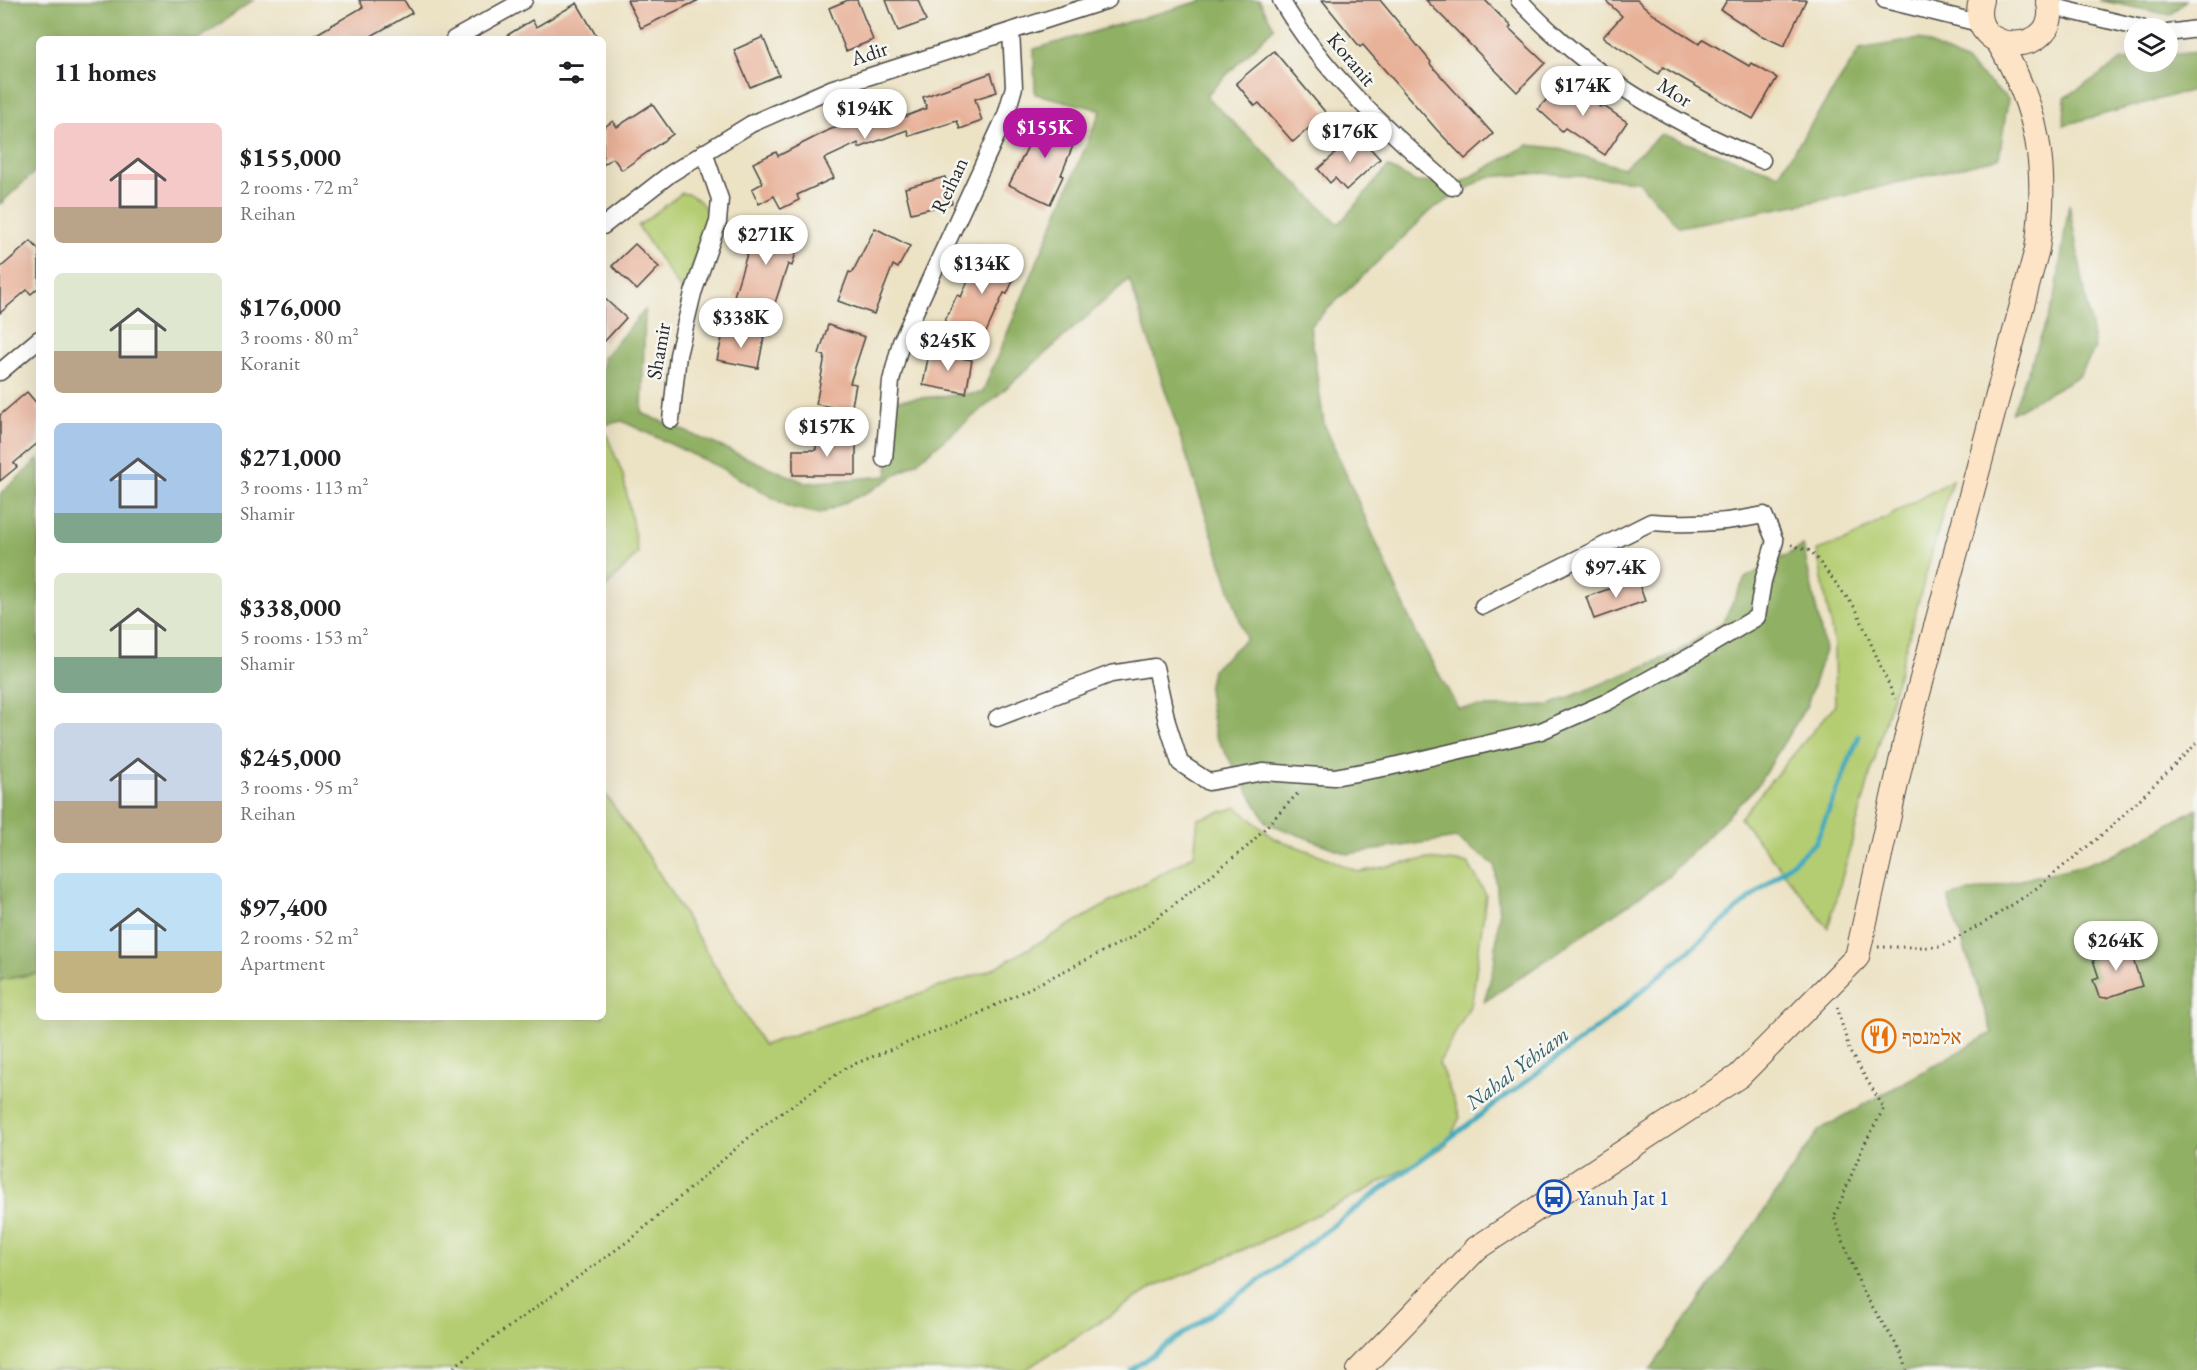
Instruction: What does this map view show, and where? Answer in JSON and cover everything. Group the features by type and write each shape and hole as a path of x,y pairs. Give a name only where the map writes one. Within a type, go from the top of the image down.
{"main road":[{"path":"1981,0 1980,14 2014,69 2034,119"},
{"path":"1990,32 2007,44 2018,45 2035,38 2045,27 2049,16 2049,3"},
{"path":"1359,1370 1477,1248 1739,1076 1857,957 1908,731 2037,249 2042,191 2030,73 2035,38"}],"street":[{"path":"459,36 524,0"},
{"name":"Adir","path":"606,224 670,174 751,124 833,88 1108,0"},
{"name":"Koranit","path":"1281,0 1322,61 1373,117 1452,187"},
{"name":"Mor","path":"1519,0 1556,37 1611,79 1685,125 1762,160"},
{"path":"1885,0 1990,32"},
{"path":"2049,3 2124,23"},
{"path":"2178,31 2197,28"},
{"name":"Reihan","path":"884,459 891,381 901,342 1009,106 1014,87 1011,31"},
{"name":"Shamir","path":"671,420 678,355 693,294 718,222 720,199 704,152"},
{"path":"0,372 36,342"},
{"path":"996,718 1111,674 1155,668 1167,722 1180,763 1209,782 1263,772 1334,777 1389,767 1541,731 1607,702 1693,656 1757,617 1763,581 1775,541 1764,515 1731,522 1701,524 1680,525 1651,522 1483,606"}],"path":[{"path":"1775,541 1811,551 1856,609 1908,731"},
{"path":"1857,957 1864,947 1941,947 1989,920 2033,891 2110,828 2197,743"},
{"path":"449,1370 635,1236 760,1127 847,1067 976,1015 1134,936 1248,846 1314,775"},
{"path":"1830,984 1850,1052 1884,1108 1863,1148 1834,1217 1862,1290 1902,1354 1907,1370"}],"green space":[{"path":"0,0 253,0 203,36 36,36 36,171 0,204"},
{"path":"1204,0 1259,0 1274,27 1206,96 1339,224 1388,167 1416,182 1458,184 1528,145 1556,148 1623,168 1661,134 1779,174 1860,49 1920,39 1966,62 2008,99 1999,158 1843,196 1679,227 1638,181 1542,173 1487,177 1434,208 1310,326 1324,424 1417,635 1458,708 1550,705 1676,653 1723,622 1745,578 1803,546 1825,650 1807,705 1757,786 1664,880 1484,1002 1494,966 1499,915 1495,865 1456,838 1348,854 1267,823 1215,735 1208,690 1212,670 1246,639 1129,279 986,406 917,462 870,491 820,514 789,507 721,468 622,421 606,424 606,355 645,310 642,413 806,483 887,476 896,400 982,393 1101,110 1035,94 1034,49"},
{"path":"2099,0 2186,0 2170,15"},
{"path":"2197,52 2197,89 2064,125 2065,98 2122,60 2124,60 2124,72 2178,72 2178,54"},
{"path":"682,193 700,202 708,220 686,286 680,289 638,226"},
{"path":"2069,204 2095,349 2079,376 2012,413 2055,299"},
{"path":"606,433 623,475 638,553 606,587"},
{"path":"36,462 36,974 0,980 0,494"},
{"path":"1952,480 1828,928 1740,818 1835,705 1834,645 1817,550 1848,540"},
{"path":"606,795 651,860 763,1045 991,970 1194,855 1198,819 1237,807 1273,838 1358,872 1426,859 1468,863 1486,895 1472,1002 1439,1063 1460,1117 1446,1146 1365,1191 1261,1242 1152,1288 1025,1370 0,1370 0,980 36,974 36,1020 606,1020"},
{"path":"2197,808 2197,1145 2189,1154 2197,1224 2197,1370 1650,1370 1819,1130 1992,1033 1948,897 2084,865 2117,853"}],"building":[{"path":"359,0 404,0 412,13 371,36 313,36 363,7"},
{"path":"627,0 699,0 641,28"},
{"path":"848,0 857,0 873,40 846,51 829,8"},
{"path":"886,0 918,0 926,21 898,31"},
{"path":"1322,0 1380,0 1431,62 1430,64 1493,134 1465,159 1363,45 1360,47"},
{"path":"1426,0 1485,0 1511,27 1509,29 1545,63 1517,92"},
{"path":"1605,0 1637,0 1653,14 1699,44 1703,39 1749,66 1751,63 1777,78 1753,119 1663,67 1658,74 1603,37 1622,16"},
{"path":"1727,0 1806,0 1784,46 1758,34 1721,10"},
{"path":"577,3 596,36 506,36 532,20 536,27"},
{"path":"763,37 779,75 750,87 734,50"},
{"path":"1274,51 1326,113 1293,142 1259,103 1255,106 1236,83"},
{"path":"991,73 997,92 975,99 982,121 960,129 957,121 909,136 907,130 859,148 858,143 824,159 834,178 797,195 799,200 781,209 774,196 759,204 752,189 763,183 753,163 776,152 778,156 829,130 899,104 904,117 927,108 923,97"},
{"path":"1567,77 1600,107 1602,105 1627,122 1605,155 1565,128 1562,131 1538,109"},
{"path":"652,104 673,134 622,170 613,158 606,163 606,126 613,121 617,127"},
{"path":"1039,114 1079,131 1050,204 1009,185 1030,142 1028,141"},
{"path":"1357,134 1380,159 1346,190 1335,178 1330,183 1318,169"},
{"path":"945,177 952,203 911,213 905,188"},
{"path":"756,225 800,239 792,266 788,264 773,309 734,296"},
{"path":"875,228 910,246 898,268 893,265 874,314 838,301 849,272 852,273"},
{"path":"31,241 36,247 36,290 31,294 27,290 0,313 0,268"},
{"path":"635,244 659,267 637,290 612,266"},
{"path":"982,249 1020,265 982,341 943,325 957,295 961,297"},
{"path":"606,300 626,318 606,340"},
{"path":"828,325 865,337 850,383 856,384 851,411 816,404 825,356 819,354"},
{"path":"724,329 764,337 758,368 717,360"},
{"path":"929,352 972,360 966,393 923,385"},
{"path":"27,392 36,402 36,445 14,463 17,467 0,481 0,415"},
{"path":"816,438 856,438 856,475 793,475 793,450 816,450"},
{"path":"1637,579 1645,601 1594,619 1586,597"},
{"path":"2127,941 2142,986 2106,998 2099,997 2093,980 2099,978 2093,960 2109,955 2107,947"}],"waterway":[{"name":"Nahal Yehiam","path":"1131,1370 1256,1283 1609,1019 1816,842 1859,736"}],"place":[{"name":"אלמנסף","path":"1879,1036"},
{"name":"Yanuh Jat 1","path":"1554,1197"}]}
